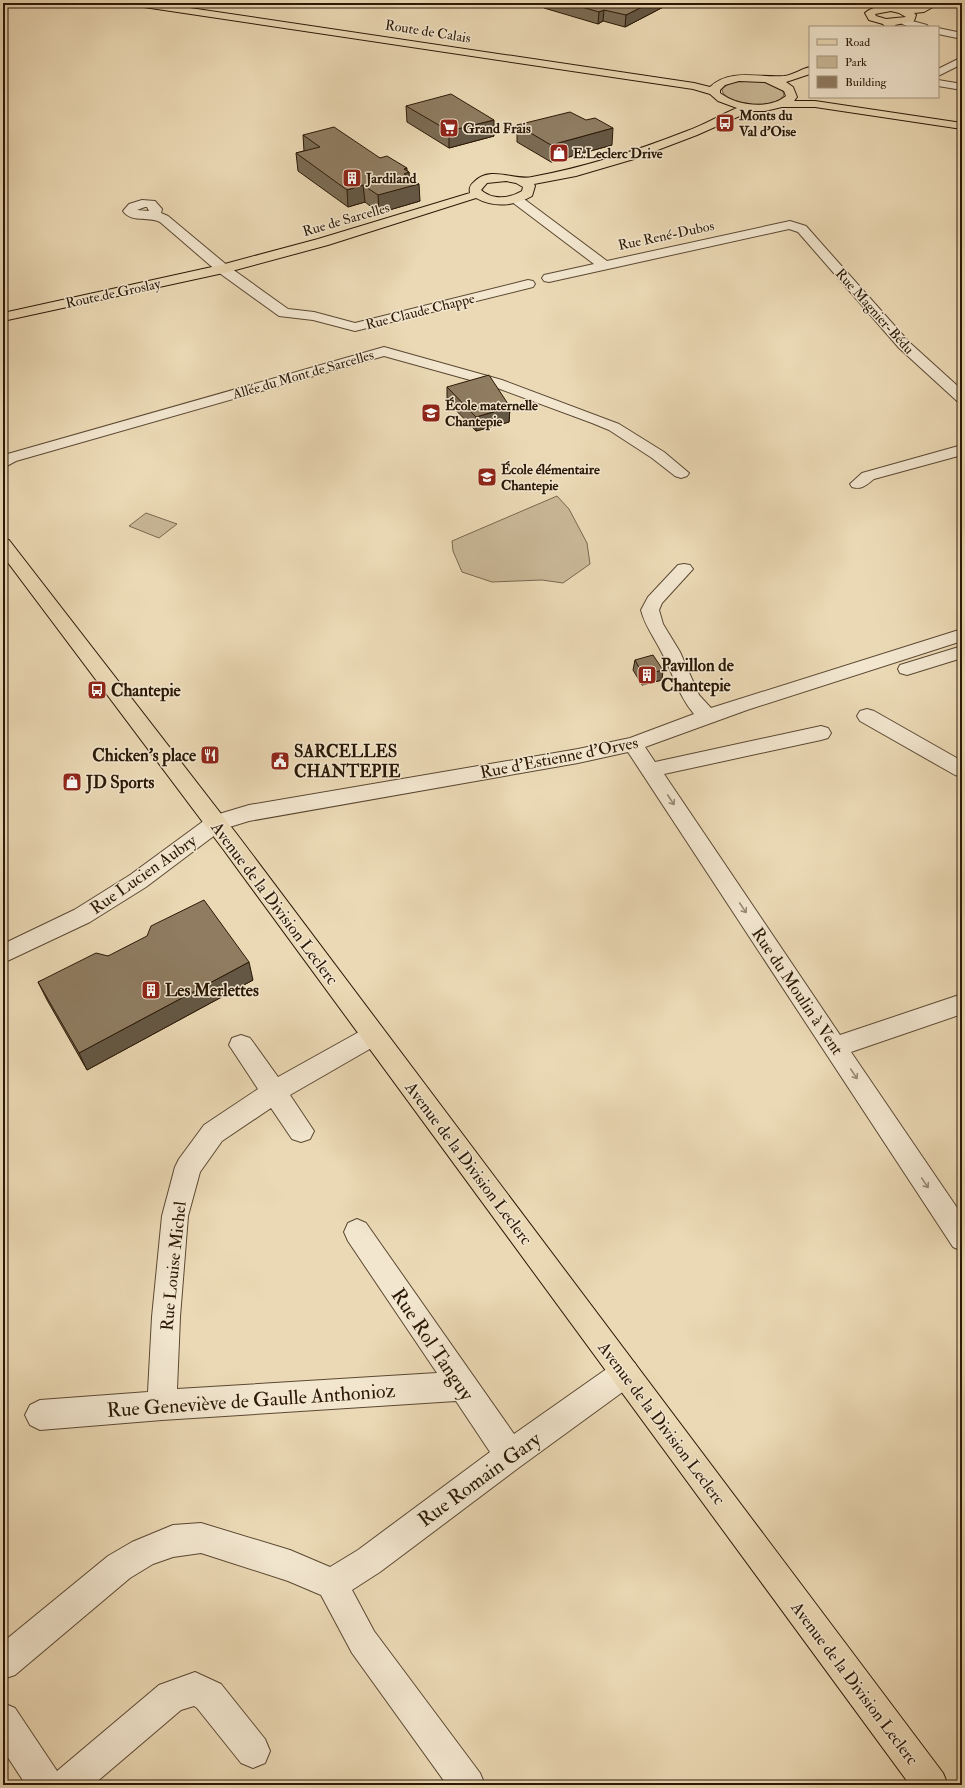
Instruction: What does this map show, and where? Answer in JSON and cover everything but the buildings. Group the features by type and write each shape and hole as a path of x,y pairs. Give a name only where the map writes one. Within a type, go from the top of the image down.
{"main road":[{"name":"Route de Calais","path":"137,3 694,86 714,92"},
{"name":"Route de Calais","path":"165,3 693,81 724,82 743,78 770,80"},
{"path":"935,3 921,10 884,9 870,13 872,18 889,25 904,22 944,3"},
{"path":"900,10 908,13 904,22"},
{"path":"567,67 660,84 703,100"},
{"path":"770,80 788,79 809,70"},
{"path":"782,104 791,98 791,91 794,84 809,76"},
{"path":"770,80 791,91 809,98"},
{"path":"724,82 717,86 714,92 724,100 751,107 768,107 782,104 809,104 930,121"},
{"path":"810,98 962,121"},
{"path":"706,126 724,109 726,105 724,100"},
{"path":"525,182 528,186 528,193 516,199 499,201 490,200 478,194 475,187 478,183 490,178 506,177 525,182 599,166 661,146 751,107"},
{"path":"661,146 702,124 710,112"},
{"name":"Rue de Sarcelles","path":"223,269 323,242 478,194"},
{"name":"Route de Groslay","path":"3,317 223,269"},
{"name":"Avenue de la Division Leclerc","path":"3,544 216,823 931,1785"}],"street":[{"path":"904,22 919,26"},
{"path":"939,31 962,36"},
{"path":"939,72 962,60"},
{"path":"939,83 962,87"},
{"path":"930,121 962,127"},
{"path":"516,199 604,265"},
{"name":"Rue Claude Chappe","path":"154,214 164,219 223,269 284,313 314,316 355,327 528,284"},
{"name":"Rue René-Dubos","path":"549,278 790,226"},
{"name":"Rue Magnier-Bédu","path":"790,226 802,229 904,345 962,398"},
{"name":"Allée du Mont de Sarcelles","path":"3,463 10,458 384,351 497,383 597,420 614,427 658,455 681,473"},
{"path":"858,484 868,476 962,450"},
{"path":"684,569 654,601 650,610 654,624 671,652 691,698 706,716"},
{"name":"Rue d'Estienne d'Orves","path":"216,823 249,813 578,756 633,744 706,716 962,634"},
{"path":"907,669 962,652"},
{"path":"867,716 962,770"},
{"path":"651,770 821,733"},
{"name":"Rue du Moulin à Vent","path":"633,744 962,1238"},
{"name":"Rue Lucien Aubry","path":"3,954 88,912 138,882 216,823"},
{"path":"835,1047 962,1004"},
{"name":"Rue Louise Michel","path":"162,1405 166,1317 175,1216 188,1166 213,1133 274,1092 374,1035"},
{"path":"241,1046 301,1131"},
{"name":"Rue Rol Tanguy","path":"357,1232 461,1386 510,1455"},
{"name":"Rue Romain Gary","path":"332,1584 369,1561 510,1455 625,1373"},
{"name":"Rue Geneviève de Gaulle Anthonioz","path":"40,1416 162,1405 461,1386"},
{"path":"3,1663 119,1567 143,1553 173,1541 201,1538 290,1566 332,1584 363,1642 468,1785"},
{"path":"66,1785 171,1697 195,1689 209,1696 253,1751"},
{"path":"3,1720 46,1785"}],"green space":[{"path":"742,81 765,82 782,89 784,95 779,100 772,103 754,104 735,100 723,93 722,89 730,83"},
{"path":"557,496 569,509 587,543 590,564 563,583 542,580 492,582 462,572 453,551 452,541"},
{"path":"146,513 177,524 159,538 129,526"}],"place":[{"name":"Monts du Val d'Oise","path":"725,123"},
{"name":"Grand Frais","path":"449,128"},
{"name":"E.Leclerc Drive","path":"559,153"},
{"name":"Jardiland","path":"352,178"},
{"name":"École maternelle Chantepie","path":"431,413"},
{"name":"École élémentaire Chantepie","path":"487,477"},
{"name":"Pavillon de Chantepie","path":"647,675"},
{"name":"Chantepie","path":"97,690"},
{"name":"Chicken's place","path":"210,755"},
{"name":"SARCELLES CHANTEPIE","path":"280,761"},
{"name":"JD Sports","path":"72,782"},
{"name":"Les Merlettes","path":"151,990"}]}
